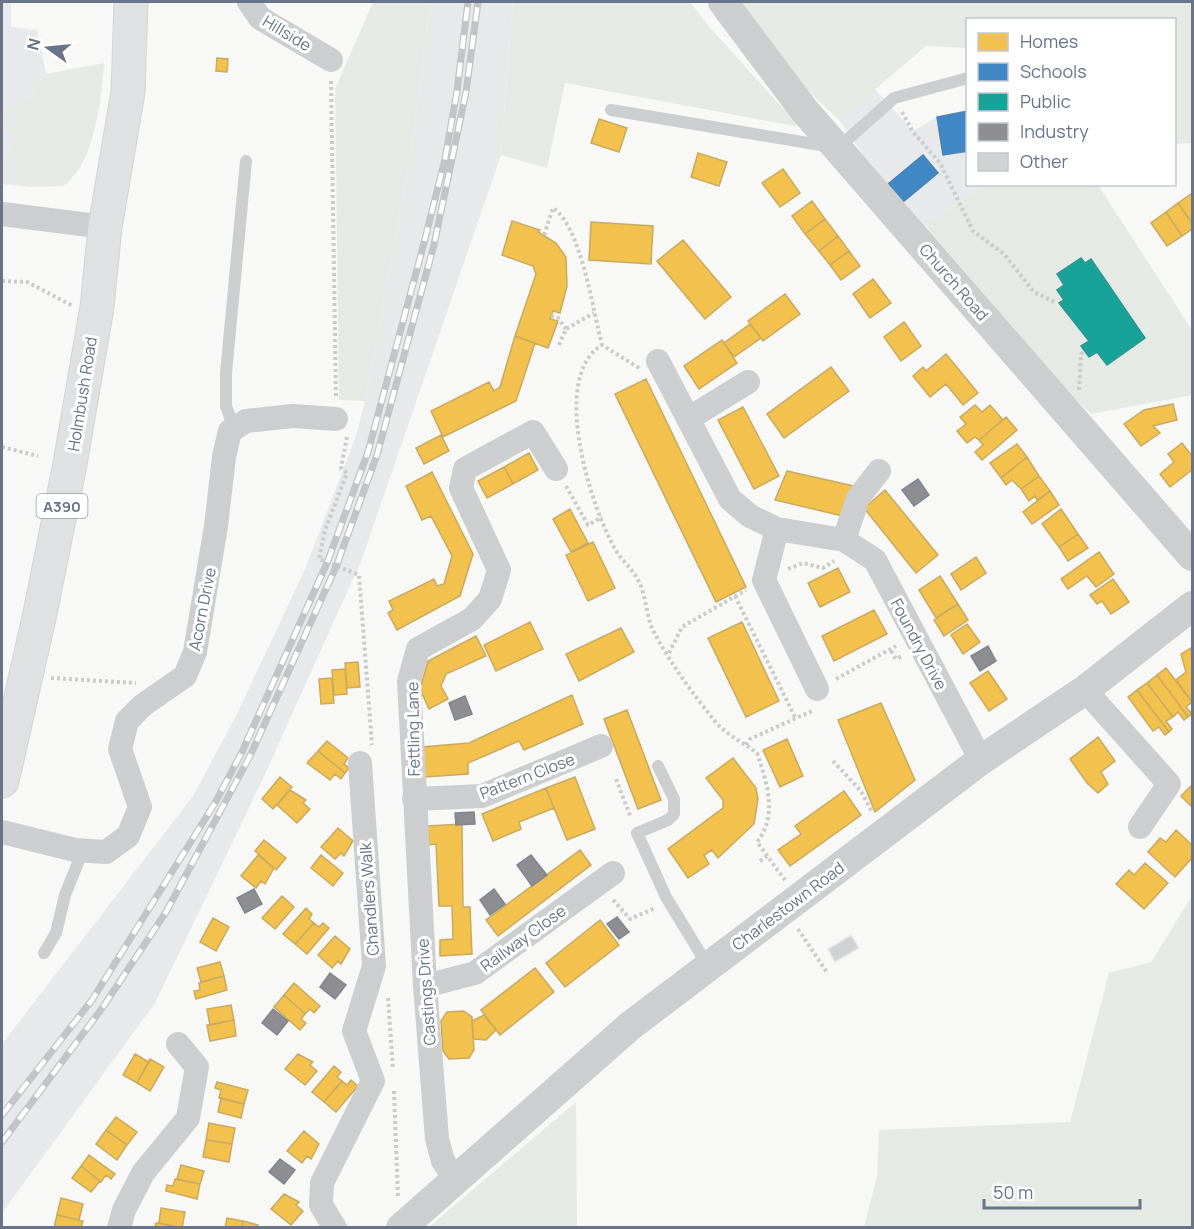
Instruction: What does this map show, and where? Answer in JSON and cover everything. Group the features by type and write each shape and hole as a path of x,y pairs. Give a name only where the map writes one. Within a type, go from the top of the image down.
{"highway":[{"name":"Holmbush Road","path":"2,781 70,464 95,317 105,227 128,92 131,2"}],"street":[{"name":"Hillside","path":"249,2 260,18 331,60"},
{"name":"Church Road","path":"723,2 804,110 1192,556"},
{"path":"2,214 105,227"},
{"name":"Foundry Drive","path":"658,361 730,500 750,516 777,529 875,560 981,760"},
{"path":"688,418 748,382"},
{"path":"234,429 246,421 282,417 336,418"},
{"name":"Acorn Drive","path":"2,832 83,850 106,852 128,836 140,807 120,749 127,721 184,676 195,652 216,526 224,457 230,431 234,429"},
{"name":"Fettling Lane","path":"414,799 410,681 418,649 472,619 489,599 499,570 461,488 465,469 533,432 558,473"},
{"path":"840,550 858,498 879,471"},
{"path":"777,529 764,580 815,700"},
{"name":"Charlestown Road","path":"401,1227 630,1026 981,760 1084,690 1192,606"},
{"path":"1084,690 1168,784 1140,827"},
{"name":"Pattern Close","path":"414,799 482,796 602,746"},
{"name":"Chandlers Walk","path":"335,1227 321,1205 322,1183 373,1081 354,1031 374,966 360,764"},
{"name":"Castings Drive","path":"414,799 437,1139 444,1161 456,1180"},
{"name":"Railway Close","path":"425,986 475,973 606,878"},
{"path":"119,1227 124,1210 143,1173 188,1118 196,1067 178,1044"}],"lane":[{"path":"611,110 838,148 894,98 966,79"},
{"path":"234,429 226,406 226,373 246,161"},
{"path":"658,766 674,799 674,814 668,820 637,833 666,897 708,967"},
{"path":"44,953 56,933 65,895 83,850"}],"path":[{"path":"331,60 336,418 350,423 341,468 347,473 325,530 320,559 359,575"},
{"path":"894,98 913,132 939,163 974,231 1004,254 1034,292 1057,303"},
{"path":"544,235 553,208 562,213 576,240 602,345 641,369 658,361"},
{"path":"2,281 27,282 95,317"},
{"path":"560,345 566,329 594,313"},
{"path":"551,316 558,318 566,329"},
{"path":"602,345 592,351 584,365 578,405 587,482 597,511 602,517 614,548 640,583 654,633 687,684 715,721 728,734 757,753 769,795 766,824 757,842 767,856 828,974"},
{"path":"1069,414 1078,402 1081,354 1085,351"},
{"path":"2,447 38,456"},
{"path":"558,473 588,525 602,517"},
{"path":"669,653 682,627 764,580 802,563 823,568 840,550"},
{"path":"735,596 796,719"},
{"path":"746,745 750,739 796,719 815,700 897,647 892,637"},
{"path":"26,674 53,679 156,684 163,691"},
{"path":"833,761 861,791 883,835"},
{"path":"616,779 637,833"},
{"path":"760,861 767,856"},
{"path":"606,878 630,919 640,914"}],"shaded area":[{"path":"2,2 11,2 11,27 37,30 46,74 37,89 71,180 63,186 31,187 2,184"},
{"path":"373,2 430,2 411,150 365,401 339,400 335,89"},
{"path":"430,2 513,2 501,155 362,559 261,783 155,1003 2,1213 2,1044 193,796 236,716 306,567 356,436 365,401 411,150"},
{"path":"513,2 690,2 711,29 800,127 565,83 547,168 501,155"},
{"path":"738,2 1192,2 1192,143 1176,144 1176,18 966,18 966,48 926,46 839,120 792,75"},
{"path":"104,63 93,135 87,154 78,170 68,181 54,186 2,184 2,158 7,157 15,141 12,133 2,128 2,107 36,99 37,89 46,74"},
{"path":"875,89 913,131 937,117 943,155 966,151 966,186 985,186 924,224 865,157 839,120"},
{"path":"985,186 1099,186 1192,330 1192,395 1091,414 1072,396 924,224"},
{"path":"1192,896 1192,1227 864,1227 877,1176 879,1130 1070,1122 1109,973 1151,962"},
{"path":"576,1102 577,1227 429,1227"}],"building: Homes":[{"path":"217,58 228,59 227,72 216,71"},
{"path":"599,119 627,128 619,152 591,143"},
{"path":"698,153 727,162 719,186 691,177"},
{"path":"783,169 800,193 780,207 762,183"},
{"path":"1191,194 1192,196 1192,223 1178,203"},
{"path":"812,201 825,219 805,234 792,216"},
{"path":"1178,203 1192,223 1192,229 1182,236 1166,212"},
{"path":"1166,212 1182,236 1167,246 1151,223"},
{"path":"825,219 838,236 819,251 805,234"},
{"path":"512,221 540,230 538,232 556,243 566,257 567,286 560,313 553,311 550,319 558,321 548,348 515,336 536,274 533,266 502,255"},
{"path":"591,222 653,226 651,264 589,260"},
{"path":"838,236 849,251 830,265 819,251"},
{"path":"683,240 731,297 705,319 657,261"},
{"path":"849,251 860,266 841,280 830,265"},
{"path":"873,279 891,303 870,318 853,294"},
{"path":"785,294 800,314 763,341 748,321"},
{"path":"904,322 921,346 901,361 884,337"},
{"path":"750,324 761,338 734,357 724,343"},
{"path":"515,336 535,343 516,401 443,437 431,411 489,382 494,391 500,387"},
{"path":"722,340 737,363 699,389 684,366"},
{"path":"946,354 978,393 963,405 946,384 930,397 913,376 923,367 926,371"},
{"path":"831,367 849,391 784,438 767,414"},
{"path":"646,379 746,587 716,602 615,394"},
{"path":"1173,404 1177,420 1153,426 1160,433 1141,446 1124,424 1144,410"},
{"path":"975,405 982,412 990,405 1003,420 979,440 975,437 967,443 957,431 966,424 960,417"},
{"path":"743,407 779,476 754,489 718,420"},
{"path":"1006,417 1017,430 982,460 975,452 983,445 979,440"},
{"path":"441,435 449,451 424,464 416,448"},
{"path":"1182,443 1192,456 1192,470 1170,487 1160,474 1174,462 1168,454"},
{"path":"1017,444 1027,457 1001,478 990,463"},
{"path":"529,453 538,470 513,484 504,467"},
{"path":"1027,457 1039,476 1021,489 1012,480 1006,485 1001,478"},
{"path":"504,467 513,484 487,498 478,481"},
{"path":"787,471 854,486 843,516 775,500"},
{"path":"432,472 473,554 460,596 397,630 388,613 393,610 389,601 434,579 437,586 444,584 452,556 431,516 422,520 406,486"},
{"path":"1039,476 1050,491 1037,500 1035,496 1029,501 1021,489"},
{"path":"885,490 938,555 916,573 864,508"},
{"path":"1050,491 1059,505 1032,524 1023,512"},
{"path":"570,509 588,543 571,552 553,519"},
{"path":"1061,509 1078,534 1059,547 1042,524"},
{"path":"1078,534 1088,548 1068,561 1059,547"},
{"path":"593,542 615,588 588,601 566,555"},
{"path":"1099,552 1114,574 1096,587 1087,576 1068,589 1061,579"},
{"path":"976,557 986,573 961,590 951,574"},
{"path":"838,568 850,592 820,607 808,583"},
{"path":"940,576 958,604 936,618 919,590"},
{"path":"1113,579 1129,602 1111,614 1102,601 1097,604 1090,595"},
{"path":"958,604 968,620 944,636 934,620"},
{"path":"874,610 887,634 834,661 822,636"},
{"path":"530,622 543,649 496,671 484,645"},
{"path":"742,622 779,701 746,717 708,638"},
{"path":"967,624 980,642 963,654 951,635"},
{"path":"621,628 634,652 579,681 566,654"},
{"path":"476,636 486,656 446,674 441,686 448,699 429,709 420,689 428,661"},
{"path":"1191,648 1192,702 1176,680 1186,672 1181,654"},
{"path":"358,662 360,687 347,688 345,663"},
{"path":"1166,668 1192,702 1186,707 1192,714 1188,717 1157,675"},
{"path":"345,669 347,694 334,695 332,670"},
{"path":"988,671 1007,699 989,711 970,683"},
{"path":"1157,675 1188,717 1184,720 1178,712 1173,717 1147,683"},
{"path":"332,678 334,703 321,704 319,679"},
{"path":"1147,683 1173,717 1166,721 1172,729 1169,732 1137,690"},
{"path":"1137,690 1169,732 1165,735 1159,727 1153,731 1128,697"},
{"path":"572,695 583,724 524,750 519,741 468,763 468,774 425,777 422,747 469,743"},
{"path":"881,703 915,780 875,812 838,720"},
{"path":"627,710 661,800 638,809 604,719"},
{"path":"1098,737 1115,761 1101,772 1108,784 1098,793 1087,783 1070,759"},
{"path":"787,739 803,776 780,787 763,750"},
{"path":"327,741 348,758 344,764 349,768 345,773 318,751"},
{"path":"318,751 345,773 341,779 335,774 330,780 307,763"},
{"path":"733,758 756,788 758,799 754,824 718,858 712,850 704,855 709,864 688,878 668,849 723,808 723,800 706,778"},
{"path":"280,777 292,787 273,809 262,799"},
{"path":"575,777 595,829 567,840 546,788"},
{"path":"1192,785 1192,807 1181,796"},
{"path":"546,788 554,808 519,822 521,829 493,841 482,814"},
{"path":"290,790 306,800 303,803 310,809 297,823 277,805"},
{"path":"844,791 861,815 790,866 778,850 801,834 795,826"},
{"path":"462,824 463,907 470,907 472,954 440,956 440,940 453,939 452,906 439,906 436,844 429,845 428,826"},
{"path":"338,828 353,841 344,856 341,853 335,859 321,847"},
{"path":"1176,830 1192,845 1192,858 1175,877 1148,852 1160,838 1166,842"},
{"path":"264,840 286,858 276,870 255,851"},
{"path":"580,850 591,865 498,936 486,920"},
{"path":"258,855 274,868 265,884 261,881 256,888 241,876"},
{"path":"321,855 343,873 333,886 311,868"},
{"path":"1145,863 1168,883 1144,909 1116,884 1129,870 1134,875"},
{"path":"282,896 294,907 275,929 262,918"},
{"path":"306,908 312,914 309,919 314,923 295,944 283,934"},
{"path":"213,918 229,927 216,951 200,942"},
{"path":"600,920 619,945 565,987 546,963"},
{"path":"314,923 319,927 323,923 329,928 307,954 295,944"},
{"path":"335,936 350,949 341,964 338,961 332,968 318,955"},
{"path":"220,962 224,976 201,982 197,968"},
{"path":"535,968 554,992 500,1035 481,1010"},
{"path":"224,976 227,990 196,999 194,991 200,990 199,983"},
{"path":"294,983 320,1006 314,1013 310,1009 305,1014 284,995"},
{"path":"284,995 305,1014 301,1019 306,1023 300,1030 274,1007"},
{"path":"231,1005 234,1020 210,1025 207,1009"},
{"path":"464,1011 472,1017 474,1050 469,1058 449,1059 443,1051 441,1021 447,1012"},
{"path":"484,1015 496,1030 486,1040 473,1039 472,1021"},
{"path":"234,1020 236,1036 210,1041 207,1025"},
{"path":"135,1054 149,1062 137,1083 123,1075"},
{"path":"298,1054 313,1062 310,1065 317,1071 305,1085 285,1069"},
{"path":"150,1059 164,1067 150,1091 137,1083"},
{"path":"334,1066 341,1072 337,1077 342,1081 324,1102 312,1092"},
{"path":"351,1080 358,1086 336,1112 324,1102 342,1081 347,1085"},
{"path":"217,1082 248,1090 244,1104 219,1098 221,1090 215,1088"},
{"path":"221,1098 244,1104 241,1118 218,1112"},
{"path":"116,1117 137,1132 127,1145 106,1130"},
{"path":"209,1123 235,1128 232,1144 206,1140"},
{"path":"106,1130 127,1145 117,1160 96,1144"},
{"path":"304,1131 319,1144 311,1159 307,1156 302,1163 287,1151"},
{"path":"206,1140 232,1144 229,1162 203,1157"},
{"path":"89,1155 115,1174 111,1179 106,1175 101,1182 81,1166"},
{"path":"181,1165 204,1171 200,1184 177,1179"},
{"path":"81,1166 100,1181 91,1192 72,1178"},
{"path":"175,1179 200,1184 197,1199 166,1191 167,1185 173,1186"},
{"path":"284,1194 299,1202 296,1205 303,1211 291,1225 271,1209"},
{"path":"61,1198 83,1204 79,1220 57,1215"},
{"path":"161,1208 185,1212 182,1228 159,1223"},
{"path":"57,1215 83,1221 81,1228 54,1228"},
{"path":"227,1218 243,1221 242,1228 225,1228"},
{"path":"243,1221 258,1225 257,1228 242,1228"},
{"path":"156,1223 159,1223 180,1228 155,1228"}],"building: Schools":[{"path":"966,111 966,151 943,155 937,117"},
{"path":"923,155 938,173 903,202 888,184"}],"building: Public":[{"path":"1081,258 1085,263 1091,259 1145,338 1107,365 1097,352 1089,357 1081,346 1089,341 1059,303 1064,300 1057,290 1064,285 1057,274"}],"building: Industry":[{"path":"918,479 929,495 914,506 902,490"},
{"path":"988,646 996,661 980,671 971,656"},
{"path":"465,696 472,714 455,720 449,703"},
{"path":"474,812 475,824 456,825 455,813"},
{"path":"531,855 547,875 532,886 517,865"},
{"path":"254,889 262,904 245,913 237,898"},
{"path":"494,889 505,904 490,915 480,900"},
{"path":"617,917 629,932 619,939 607,924"},
{"path":"330,973 346,985 335,999 320,987"},
{"path":"273,1009 288,1021 277,1035 262,1023"},
{"path":"280,1159 295,1170 284,1184 269,1172"}],"building: Other":[{"path":"851,935 859,948 835,962 828,949"}],"railway":[{"path":"2,1115 92,1000 215,803 242,752 327,563 368,452 424,243 445,159 457,91 468,2"},
{"path":"2,1142 103,1007 166,912 250,756 336,567 377,455 434,245 466,92 478,2"}]}
